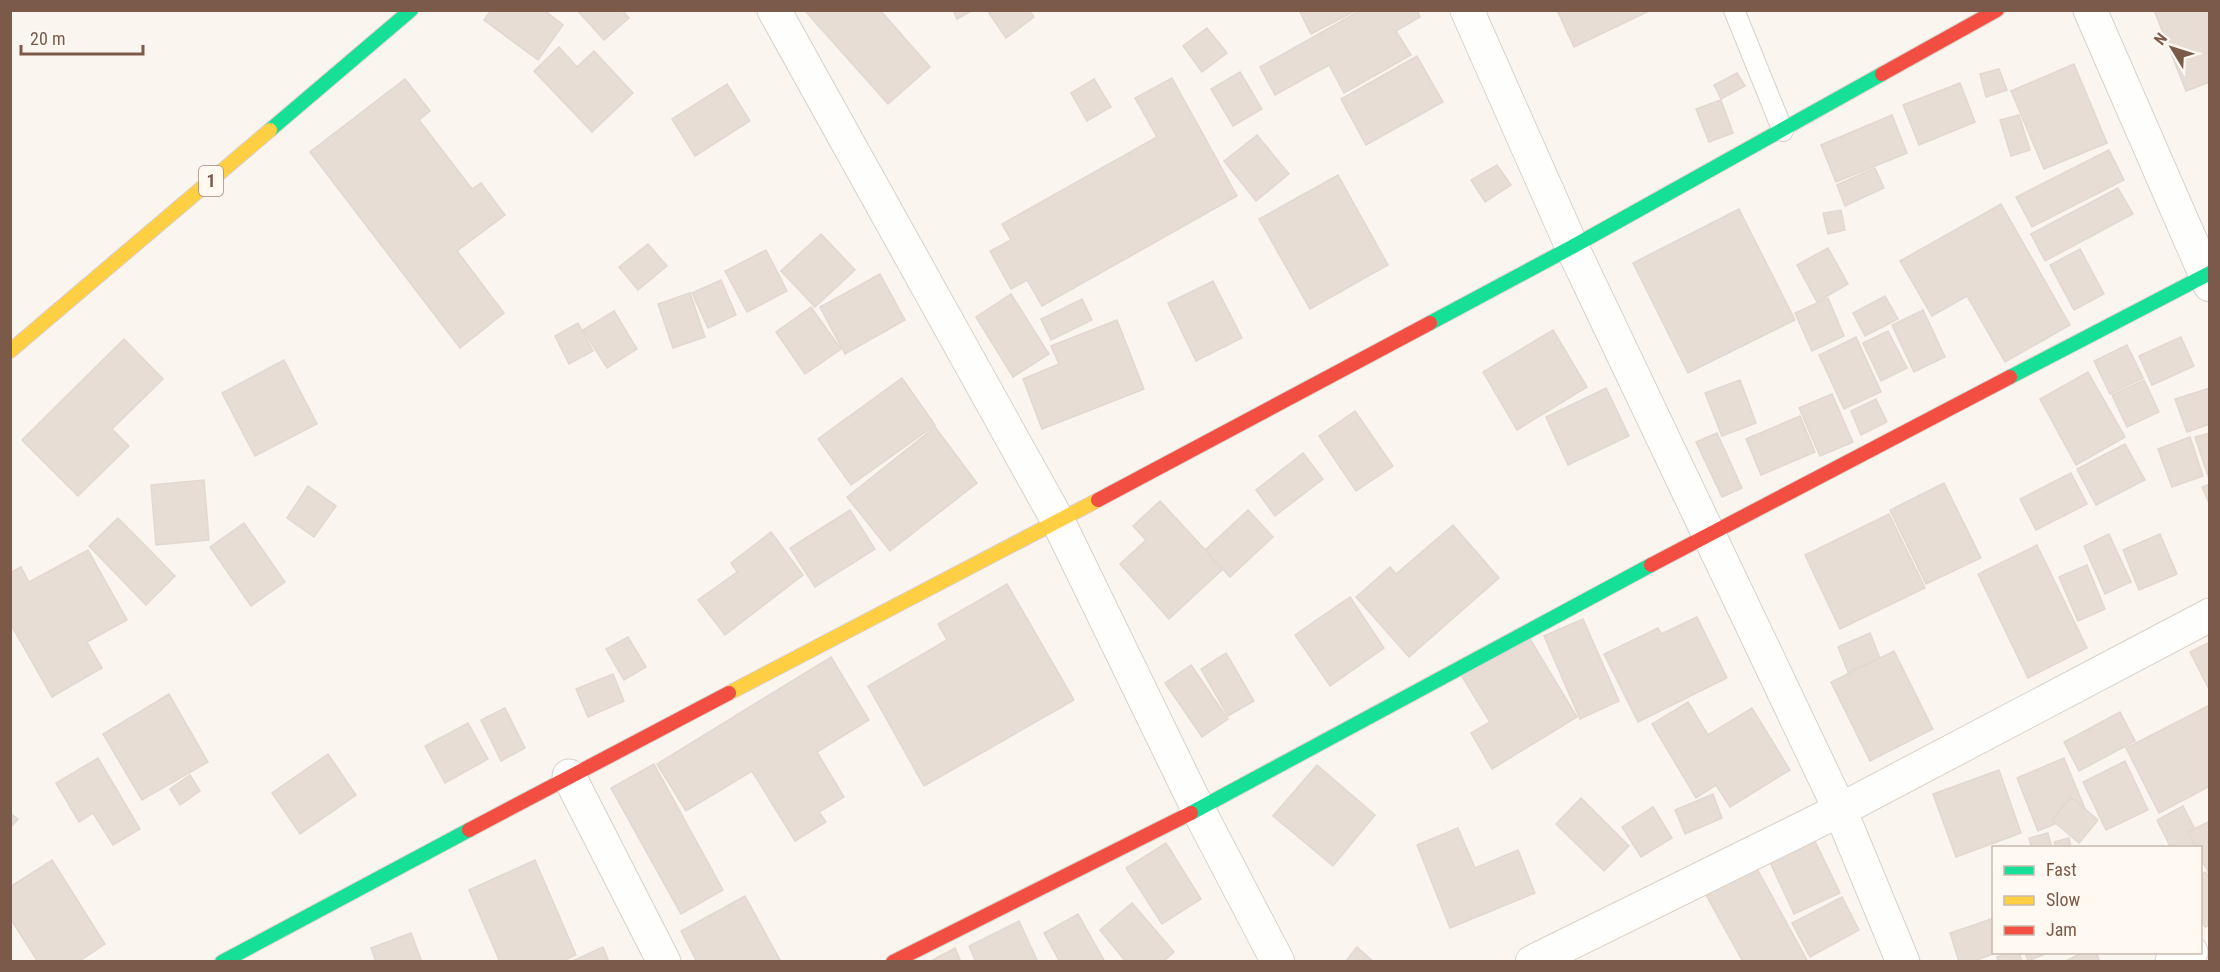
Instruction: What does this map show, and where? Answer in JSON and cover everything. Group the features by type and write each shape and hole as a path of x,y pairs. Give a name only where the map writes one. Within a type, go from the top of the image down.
{"main road":[{"name":"1","path":"10,351 411,10"},
{"path":"222,962 569,776 1058,521 1572,247 1997,10"},
{"path":"893,962 1198,808 1709,534 2208,278"}],"street":[{"path":"774,10 1058,521 1198,808 1278,962"},
{"path":"1467,10 1572,247 1840,810 1903,962"},
{"path":"2090,10 2208,278"},
{"path":"1532,962 1840,810 2210,615"},
{"path":"569,776 664,962"},
{"path":"2172,962 2187,954"}],"lane":[{"path":"1734,10 1783,131"}],"building":[{"path":"491,10 544,10 563,25 538,60 484,20"},
{"path":"577,10 622,10 629,18 604,40"},
{"path":"807,10 880,10 930,67 888,104 806,12"},
{"path":"953,10 973,10 957,19"},
{"path":"992,10 1029,10 1034,17 1006,38 989,13"},
{"path":"1299,10 1357,10 1311,34"},
{"path":"1361,10 1417,10 1420,17 1396,31 1411,55 1344,93 1329,65 1275,95 1260,67"},
{"path":"1557,10 1651,10 1574,47"},
{"path":"2154,10 2210,10 2210,82 2186,91"},
{"path":"1207,28 1227,53 1202,72 1183,46"},
{"path":"559,47 577,67 594,51 633,93 592,132 534,71"},
{"path":"1417,56 1443,102 1366,145 1341,99"},
{"path":"2074,64 2107,143 2044,169 2011,91"},
{"path":"1999,69 2007,90 1986,97 1980,74"},
{"path":"1240,72 1262,109 1233,126 1211,89"},
{"path":"1737,73 1745,86 1721,99 1714,85"},
{"path":"1172,78 1237,196 1042,306 1027,280 1011,289 990,251 1011,240 1002,224 1157,137 1135,98"},
{"path":"405,79 430,111 419,120 472,189 481,183 505,215 457,251 504,313 460,348 310,152"},
{"path":"1094,79 1111,107 1087,121 1071,93"},
{"path":"1960,83 1975,122 1919,145 1903,105"},
{"path":"727,84 750,121 695,156 672,119"},
{"path":"1721,100 1733,133 1709,142 1696,109"},
{"path":"1892,115 1907,153 1836,182 1821,145"},
{"path":"2019,115 2030,150 2011,156 2000,120"},
{"path":"1257,135 1289,174 1256,201 1224,161"},
{"path":"2109,150 2124,180 2032,227 2016,197"},
{"path":"1497,165 1511,185 1485,202 1471,180"},
{"path":"1875,168 1884,188 1845,206 1837,185"},
{"path":"1338,175 1388,265 1310,309 1259,219"},
{"path":"2118,188 2133,214 2045,261 2031,234"},
{"path":"2001,204 2070,325 2005,362 1967,296 1932,316 1900,261"},
{"path":"1739,209 1795,320 1688,373 1633,263"},
{"path":"1841,210 1845,230 1828,234 1823,213"},
{"path":"821,234 855,270 815,307 781,271"},
{"path":"648,244 667,266 638,290 619,267"},
{"path":"1828,248 1848,284 1817,302 1797,265"},
{"path":"2080,249 2104,294 2074,310 2050,265"},
{"path":"766,250 787,291 747,312 725,271"},
{"path":"880,274 905,320 845,354 820,307"},
{"path":"721,280 736,315 708,328 692,293"},
{"path":"1213,281 1242,338 1196,361 1168,303"},
{"path":"690,293 705,337 673,348 658,304"},
{"path":"1011,294 1049,354 1013,377 976,317"},
{"path":"1885,296 1898,319 1865,336 1853,313"},
{"path":"1828,298 1844,336 1812,351 1795,313"},
{"path":"1082,299 1092,320 1051,340 1041,319"},
{"path":"811,307 841,349 805,374 776,332"},
{"path":"1923,310 1945,357 1914,372 1892,325"},
{"path":"614,311 637,349 607,368 583,330"},
{"path":"1117,320 1144,389 1042,429 1023,379 1059,364 1051,346"},
{"path":"578,323 593,351 569,364 555,336"},
{"path":"1553,330 1587,387 1517,430 1483,372"},
{"path":"1888,331 1907,368 1881,381 1863,343"},
{"path":"1856,337 1881,392 1844,409 1819,355"},
{"path":"2181,337 2194,366 2152,385 2139,356"},
{"path":"124,339 163,379 112,429 129,446 78,496 22,440"},
{"path":"2127,345 2143,378 2110,394 2094,361"},
{"path":"284,360 317,424 255,456 222,393"},
{"path":"2088,372 2125,437 2076,465 2040,399"},
{"path":"902,378 935,425 851,485 818,439"},
{"path":"1740,380 1756,423 1722,436 1705,393"},
{"path":"2144,380 2159,412 2127,427 2112,395"},
{"path":"1606,388 1629,436 1568,465 1546,417"},
{"path":"2210,388 2210,424 2187,432 2175,399"},
{"path":"1832,394 1853,442 1820,456 1799,408"},
{"path":"1876,399 1887,422 1861,435 1851,411"},
{"path":"1355,411 1393,466 1356,491 1319,436"},
{"path":"1800,416 1815,452 1761,475 1746,439"},
{"path":"935,427 977,483 890,551 847,497"},
{"path":"1717,433 1742,488 1722,497 1696,442"},
{"path":"2210,433 2210,479 2209,479 2195,437"},
{"path":"2190,437 2203,476 2172,487 2158,449"},
{"path":"2125,444 2145,480 2096,505 2077,469"},
{"path":"1303,453 1323,479 1275,516 1256,490"},
{"path":"2071,473 2087,504 2036,530 2020,499"},
{"path":"204,480 209,540 156,545 151,485"},
{"path":"1944,483 1981,558 1926,584 1890,510"},
{"path":"2210,484 2210,505 2202,487"},
{"path":"308,486 336,506 314,537 287,518"},
{"path":"1160,501 1223,569 1169,619 1120,564 1146,540 1133,526"},
{"path":"850,510 875,549 815,587 790,548"},
{"path":"1248,510 1273,537 1230,577 1205,550"},
{"path":"1889,514 1925,588 1840,629 1805,555"},
{"path":"118,518 175,576 146,605 89,546"},
{"path":"244,523 285,582 251,606 210,547"},
{"path":"1453,525 1499,578 1409,657 1356,597 1390,567 1396,574"},
{"path":"771,532 803,575 725,635 698,600 737,572 731,563"},
{"path":"2109,534 2131,582 2105,594 2084,546"},
{"path":"2160,534 2177,574 2139,590 2123,550"},
{"path":"2037,545 2087,648 2028,678 1978,574"},
{"path":"88,550 127,620 87,642 102,668 52,697 10,623 10,573 21,567 29,582"},
{"path":"2087,565 2105,609 2078,621 2059,577"},
{"path":"1007,584 1074,700 924,786 868,686 947,640 938,624"},
{"path":"1350,597 1384,648 1330,686 1295,635"},
{"path":"1697,617 1727,678 1638,722 1604,654 1658,628 1661,634"},
{"path":"1583,619 1619,701 1580,719 1544,636"},
{"path":"1870,633 1880,658 1848,672 1838,647"},
{"path":"1527,634 1577,717 1492,769 1471,733 1490,722 1461,675"},
{"path":"628,637 646,667 624,680 606,649"},
{"path":"2210,642 2210,691 2190,652"},
{"path":"1894,651 1933,729 1870,761 1831,682"},
{"path":"1226,653 1254,701 1228,716 1201,669"},
{"path":"831,657 869,720 817,752 844,797 819,812 826,822 795,841 752,771 686,811 657,764"},
{"path":"1191,665 1228,719 1202,737 1165,683"},
{"path":"613,674 624,701 588,717 576,689"},
{"path":"169,694 208,762 142,800 103,734"},
{"path":"1688,702 1708,735 1752,708 1790,770 1730,807 1716,785 1696,798 1652,724"},
{"path":"2210,705 2210,786 2159,813 2126,748"},
{"path":"505,708 525,748 501,761 481,720"},
{"path":"2120,712 2135,741 2079,771 2064,742"},
{"path":"468,723 488,759 445,783 425,746"},
{"path":"328,754 356,795 300,834 272,793"},
{"path":"98,758 140,829 113,845 93,813 79,822 56,783"},
{"path":"2064,758 2086,811 2038,831 2017,778"},
{"path":"2125,761 2148,810 2106,830 2083,782"},
{"path":"654,764 723,890 681,914 611,788"},
{"path":"1317,765 1375,815 1333,866 1273,816"},
{"path":"1999,770 2021,833 1956,857 1933,794"},
{"path":"190,775 200,791 180,805 170,789"},
{"path":"1713,794 1722,818 1685,834 1675,810"},
{"path":"2071,797 2098,820 2079,843 2052,820"},
{"path":"1581,798 1629,846 1604,871 1556,824"},
{"path":"2183,806 2206,851 2202,852 2202,846 2170,846 2157,820"},
{"path":"1653,807 1672,838 1641,857 1622,827"},
{"path":"10,813 18,819 10,828"},
{"path":"2210,821 2210,875 2202,861 2202,846 2195,846 2188,832"},
{"path":"1458,828 1475,868 1518,850 1535,893 1450,928 1417,845"},
{"path":"2048,833 2051,846 2031,846 2029,838"},
{"path":"1813,837 1840,893 1794,914 1768,858"},
{"path":"2069,838 2071,846 2055,846 2054,842"},
{"path":"1166,843 1201,899 1162,924 1126,868"},
{"path":"52,860 105,944 78,962 38,962 10,918 10,887"},
{"path":"535,860 576,955 561,962 500,962 469,890"},
{"path":"1755,865 1808,962 1743,962 1705,893"},
{"path":"2206,872 2210,880 2210,925 2205,927 2202,920 2202,874"},
{"path":"745,896 781,962 697,962 681,931"},
{"path":"1842,897 1859,930 1810,957 1792,923"},
{"path":"1132,903 1174,952 1163,962 1126,962 1100,930"},
{"path":"1078,914 1105,962 1060,962 1044,933"},
{"path":"1992,919 1993,954 1971,962 1959,962 1950,933"},
{"path":"1019,921 1038,962 976,962 969,946"},
{"path":"411,933 422,962 376,962 371,948"},
{"path":"603,947 609,962 570,962"},
{"path":"1357,947 1374,962 1345,962"},
{"path":"955,948 961,962 929,962"},
{"path":"2005,954 2020,954 2022,962 1998,962 1997,957"},
{"path":"2026,954 2045,954 2028,961"},
{"path":"2079,954 2097,954 2100,962 2064,962"}],"traffic: fast":[{"path":"270,130 411,10"},
{"path":"1430,323 1572,247 1882,74"},
{"path":"2010,377 2210,273"},
{"path":"1191,813 1651,565"},
{"path":"222,962 469,830"}],"traffic: slow":[{"path":"10,351 270,130"},
{"path":"729,693 1098,500"}],"traffic: jam":[{"path":"1882,74 1997,10"},
{"path":"1098,500 1430,323"},
{"path":"1651,565 2010,377"},
{"path":"469,830 729,693"},
{"path":"893,962 1191,813"}]}
